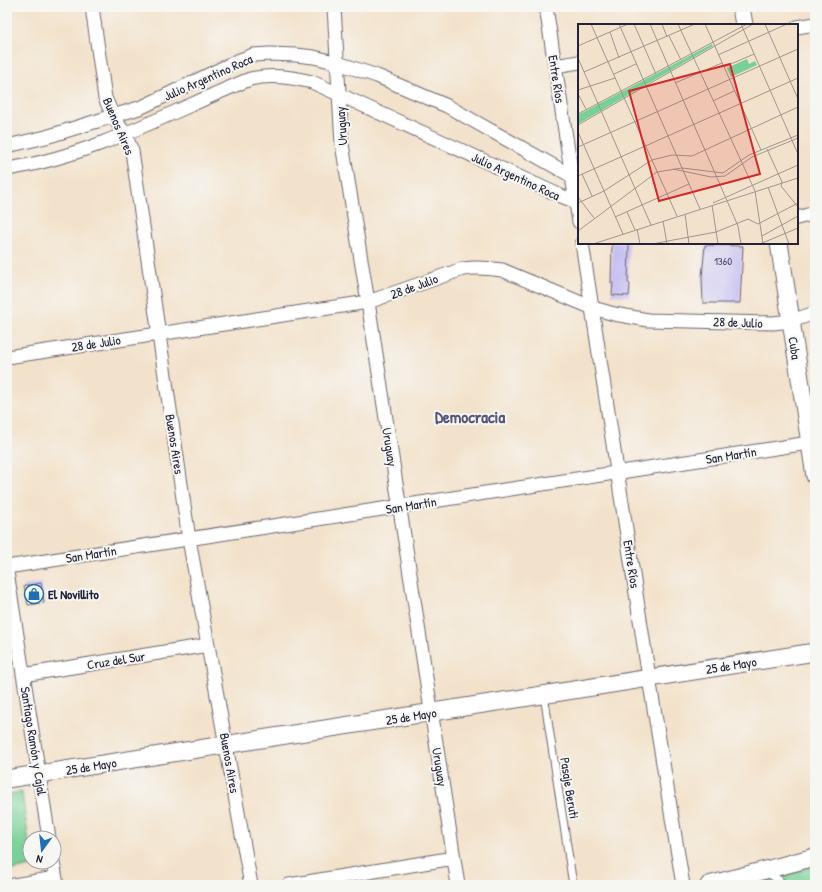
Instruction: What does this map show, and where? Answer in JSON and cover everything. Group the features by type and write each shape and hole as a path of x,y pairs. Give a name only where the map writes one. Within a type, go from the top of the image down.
{"street":[{"name":"Buenos Aires","path":"92,7 105,98 113,116 125,134 132,151 189,539 251,885"},
{"name":"Uruguay","path":"334,7 342,144 400,506 458,885"},
{"name":"Entre Ríos","path":"546,7 555,66 576,178 578,212"},
{"path":"741,7 744,24"},
{"path":"798,27 815,24"},
{"name":"Julio Argentino Roca","path":"7,146 46,137 142,107 237,61 253,55 269,54 314,58 338,63 377,76 448,106 576,178"},
{"path":"555,66 578,62"},
{"name":"Julio Argentino Roca","path":"7,169 39,164 125,134 250,79 261,76 294,77 312,82 577,202"},
{"path":"798,218 815,213"},
{"name":"Entre Ríos","path":"582,244 649,678 683,885"},
{"name":"Cuba","path":"779,244 790,321 812,442 815,476"},
{"name":"28 de Julio","path":"7,357 368,302 463,269 474,267 486,267 502,270 593,308 614,314 648,320 773,323 790,321 815,313"},
{"name":"San Martín","path":"7,567 812,442"},
{"name":"Santiago Ramón y Cajal","path":"7,572 48,830"},
{"name":"Cruz del Sur","path":"23,675 208,645"},
{"name":"25 de Mayo","path":"7,779 815,652"},
{"path":"289,885 454,858"},
{"path":"709,885 763,870 815,858"},
{"path":"14,885 56,882 54,870"}],"lane":[{"name":"Pasaje Beruti","path":"544,695 573,885"},
{"path":"763,870 779,880 783,885"}],"green space":[{"path":"22,792 27,830 22,830 22,868 7,871 7,794"},
{"path":"815,866 815,885 740,885"}],"building":[{"path":"612,244 629,244 629,296 612,295 613,283 611,283"},
{"path":"705,245 743,246 740,303 703,303 702,277"},
{"name":"El Novillito","path":"41,583 44,603 28,605 24,586"}],"place":[{"name":"El Novillito","path":"34,594"}],"district":[{"name":"Democracia","path":"470,416"}]}
